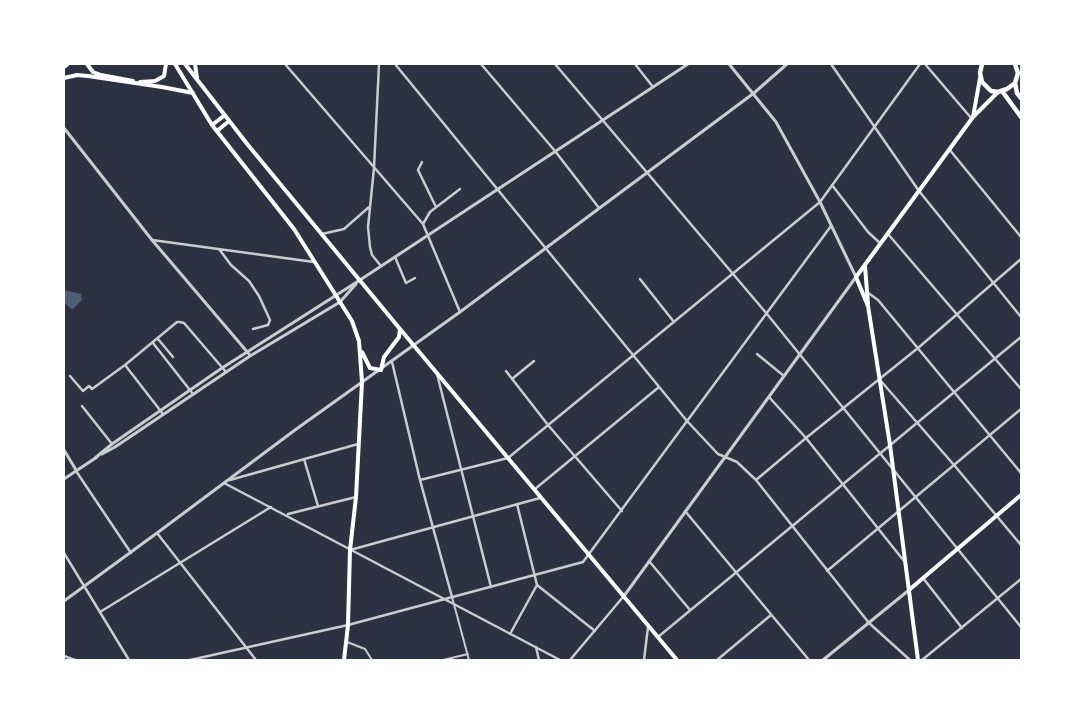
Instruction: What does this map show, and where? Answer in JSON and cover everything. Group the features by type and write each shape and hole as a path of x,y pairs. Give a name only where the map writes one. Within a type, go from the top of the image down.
{"highway":[{"path":"981,64 980,78 991,90 1000,91 1007,89 1014,83 1018,73 1015,64"},
{"path":"1014,83 1017,93 1021,98"},
{"path":"1000,91 1021,117"}],"main road":[{"path":"64,67 68,64"},
{"path":"87,64 93,72 101,75 150,82 164,76 166,64"},
{"path":"176,64 212,125 279,210 315,262 352,321 360,348 370,368 381,370 384,357 399,337 400,329"},
{"path":"185,64 400,329 677,660"},
{"path":"195,64 197,78"},
{"path":"64,78 77,75 88,76 193,93"},
{"path":"972,118 980,78"},
{"path":"868,306 856,277 972,118 1000,91"},
{"path":"212,125 225,115"},
{"path":"217,131 230,121"},
{"path":"865,265 868,306 890,445 904,561 920,660"},
{"path":"344,660 348,625 350,550 356,496 362,382 360,348"},
{"path":"909,590 1021,495"}],"street":[{"path":"285,64 423,224 460,312"},
{"path":"379,64 374,168 368,227 372,256 381,266"},
{"path":"395,64 687,421 718,454 737,462 756,480 869,623 910,660"},
{"path":"481,64 555,151 598,208"},
{"path":"555,64 767,314 1021,627"},
{"path":"634,64 653,87"},
{"path":"64,478 226,372 249,354 336,295 688,64"},
{"path":"570,660 624,596 856,277 820,202 776,122 729,64"},
{"path":"64,601 460,312 754,93 788,64"},
{"path":"831,64 919,191 1021,317"},
{"path":"420,480 508,458 820,202 920,64"},
{"path":"925,64 972,118"},
{"path":"64,128 152,240 249,354"},
{"path":"949,150 1021,237"},
{"path":"422,162 418,170 436,207"},
{"path":"832,186 868,232 880,244"},
{"path":"423,224 430,212 460,189"},
{"path":"322,234 344,229 370,206"},
{"path":"190,660 348,625 580,564 622,511 831,226"},
{"path":"888,234 1021,389"},
{"path":"152,240 315,262"},
{"path":"219,249 231,265 249,281 259,296 270,320 268,325 253,328"},
{"path":"395,257 406,283 415,278"},
{"path":"756,480 918,348 1021,259"},
{"path":"640,279 674,322"},
{"path":"114,446 160,410 222,368 340,302 360,280"},
{"path":"861,289 878,300 1021,473"},
{"path":"70,376 83,391 89,386 92,389 153,343 177,322 184,322 226,372"},
{"path":"658,637 1021,337"},
{"path":"158,338 174,357"},
{"path":"153,343 193,394"},
{"path":"757,354 784,376"},
{"path":"512,379 534,361"},
{"path":"392,362 420,480 469,660"},
{"path":"125,365 163,414"},
{"path":"436,370 492,587"},
{"path":"506,371 622,511"},
{"path":"879,379 1021,545"},
{"path":"535,489 659,386"},
{"path":"769,397 806,438 904,561"},
{"path":"82,406 114,446"},
{"path":"827,571 1021,409"},
{"path":"226,482 358,444"},
{"path":"64,450 131,553"},
{"path":"304,459 318,506"},
{"path":"226,482 350,550 560,660"},
{"path":"286,515 356,496"},
{"path":"350,550 542,498"},
{"path":"517,504 537,585 594,631"},
{"path":"100,612 271,507"},
{"path":"685,511 809,660"},
{"path":"157,534 256,660"},
{"path":"64,553 129,660"},
{"path":"649,562 690,610"},
{"path":"923,578 962,628"},
{"path":"920,660 1021,579"},
{"path":"510,634 537,585"},
{"path":"823,660 909,590"},
{"path":"717,660 771,615"},
{"path":"644,660 648,626"},
{"path":"346,642 365,649 372,660"},
{"path":"536,647 539,660"},
{"path":"444,660 468,654"},
{"path":"64,656 75,660"}],"water":[{"path":"64,290 81,294 82,300 73,309 64,302"}]}
